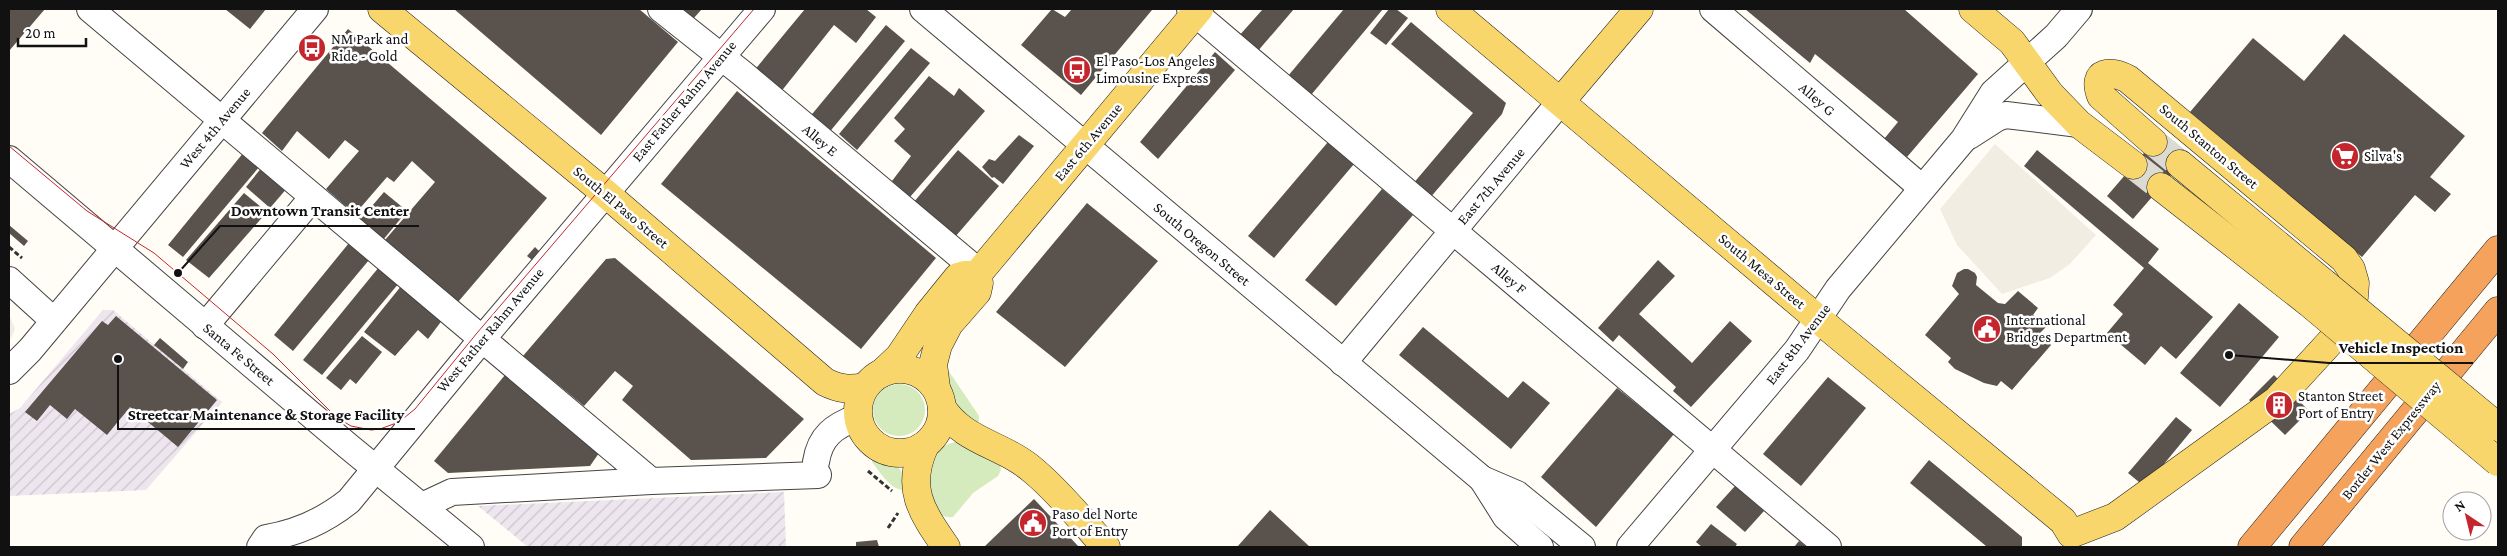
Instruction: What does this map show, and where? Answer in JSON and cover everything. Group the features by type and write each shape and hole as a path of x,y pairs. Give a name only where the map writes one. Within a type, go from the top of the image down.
{"highway":[{"path":"2252,547 2498,250"},
{"name":"Border West Expressway","path":"2303,547 2498,311"},
{"path":"2233,547 2284,486 2377,398"}],"main road":[{"name":"South El Paso Street","path":"382,9 606,193 825,382 837,388 851,390 874,380"},
{"name":"South Mesa Street","path":"1450,9 1818,319 2056,515 2068,527 2071,541"},
{"name":"East 7th Avenue","path":"1561,101 1639,9"},
{"path":"1973,9 2012,42 2050,94 2079,124 2133,166"},
{"name":"East 6th Avenue","path":"939,398 933,364 938,344 950,324 977,292 979,283 978,273 1195,10"},
{"name":"South Stanton Street","path":"2071,541 2115,517 2277,400 2333,339 2347,318 2354,297 2355,283 2351,269 2344,259 2128,79 2116,72 2106,73 2099,78 2097,86 2101,96 2154,142"},
{"path":"2180,164 2498,462"},
{"path":"2161,187 2316,292 2498,427"},
{"path":"925,445 902,454 880,448 869,440 862,430 858,417 860,396 899,357 928,314 958,277 965,274 978,273"},
{"path":"874,380 896,369 909,370 928,378 952,423 964,432 1012,454 1036,472 1106,547"},
{"path":"939,398 938,430 925,445 916,464 916,489 933,528 946,547"}],"street":[{"path":"90,9 651,481"},
{"name":"West 4th Avenue","path":"9,371 30,350 53,320 315,9"},
{"name":"Alley E","path":"661,9 722,57 978,273"},
{"name":"East Father Rahm Avenue","path":"606,193 762,9"},
{"name":"South Oregon Street","path":"923,9 1086,144 1482,479 1518,494 1582,547"},
{"name":"Alley G","path":"1713,9 1922,188"},
{"name":"East 8th Avenue","path":"1630,547 1796,350 1838,289 1964,139 1993,93 2056,36 2079,9"},
{"name":"Alley F","path":"1195,10 1712,451 1828,547"},
{"name":"East 7th Avenue","path":"1343,363 1561,101"},
{"name":"East 8th Avenue","path":"1964,139 1997,118 2006,115 2079,124"},
{"name":"Santa Fe Street","path":"9,159 205,326 471,547"},
{"name":"West Father Rahm Avenue","path":"260,547 266,538 291,534 332,515 349,501 483,338 606,193"},
{"path":"205,326 313,197"},
{"path":"9,280 53,320"},
{"path":"422,506 452,492 651,481 817,469 822,440 830,431 858,417"},
{"name":"South Oregon Street","path":"1482,479 1506,517 1540,547"}],"path":[{"path":"868,471 886,488 900,495"}],"shaded area":[{"path":"1995,144 2096,235 2070,264 2050,278 2002,294 1957,245 1940,209"},
{"path":"103,310 113,310 222,402 146,490 9,496 9,414 20,408"},
{"path":"9,314 15,329 9,343"},
{"path":"784,492 786,547 528,547 478,506"}],"green space":[{"path":"948,370 979,416 978,428 964,416 950,398 946,382 946,372"},
{"path":"899,384 909,386 917,392 923,400 925,410 923,420 917,428 909,434 899,436 889,434 881,428 875,420 873,410 875,400 881,392 889,386"},
{"path":"956,442 986,451 1000,464 1001,470 998,476 973,493 953,517 942,515 933,508 928,497 926,483 928,469 933,457 943,447"},
{"path":"873,456 900,469 905,490 895,487 886,480 872,462"}],"building":[{"path":"9,9 45,9 9,51"},
{"path":"225,9 266,9 250,29"},
{"path":"454,9 639,9 678,42 601,135"},
{"path":"681,9 702,9 693,19"},
{"path":"805,9 866,9 876,17 856,43 834,25 780,93 753,72"},
{"name":"El Paso-Los Angeles Limousine Express","path":"1052,9 1065,17 1072,9 1152,10 1081,95 1021,45"},
{"path":"1263,9 1294,9 1257,52 1238,37"},
{"path":"1344,9 1383,9 1311,95 1288,76"},
{"path":"1389,9 1396,9 1408,18 1386,45 1370,33"},
{"path":"1745,9 1904,9 1978,74 1907,157 1884,139 1898,122 1815,54 1810,63"},
{"path":"1411,22 1506,103 1502,114 1429,199 1412,185 1473,113 1391,44"},
{"path":"886,25 905,41 827,135 808,119"},
{"path":"348,29 547,198 458,302 385,240 435,182 412,161 394,182 387,177 355,214 326,189 359,151 345,140 329,159 297,131 282,151 262,133"},
{"name":"Silva's","path":"2344,34 2465,136 2430,177 2451,194 2435,212 2415,195 2362,257 2190,112 2253,38 2304,81"},
{"path":"911,48 930,63 857,150 839,134"},
{"path":"1215,52 1235,70 1158,159 1140,142"},
{"path":"929,76 954,96 959,88 985,111 910,197 892,181 911,156 894,141 905,129 894,118"},
{"path":"737,91 936,258 861,349 661,184"},
{"path":"2162,132 2189,154 2133,219 2107,196"},
{"path":"1019,135 1034,146 1003,184 994,177 992,178 982,167 989,159 995,161"},
{"path":"1328,142 1354,164 1274,258 1248,236"},
{"path":"958,150 999,186 955,237 913,203"},
{"path":"2037,150 2159,249 2148,263 2213,317 2176,359 2161,346 2145,365 2107,333 2123,314 2113,305 2144,268 2024,166"},
{"path":"244,152 260,166 183,257 168,245"},
{"path":"263,166 288,187 270,208 246,187"},
{"path":"1382,189 1413,215 1336,306 1305,280"},
{"path":"384,192 407,211 383,240 360,220"},
{"path":"244,193 267,212 209,278 186,260"},
{"path":"1087,203 1158,261 1065,367 996,312"},
{"path":"9,225 28,241 24,246 9,233"},
{"path":"349,243 369,260 293,351 274,335"},
{"path":"535,247 539,251 532,260 527,256"},
{"path":"615,258 804,419 766,458 691,460 622,400 633,386 615,371 584,406 523,356 606,259"},
{"path":"1658,260 1675,276 1639,314 1692,363 1730,321 1752,341 1691,407 1673,391 1676,387 1619,335 1613,342 1598,328"},
{"path":"379,267 399,283 322,375 303,360"},
{"name":"International Bridges Department","path":"1964,269 1975,273 1977,277 1976,285 1998,303 2005,304 2018,291 2038,308 2033,315 2048,325 2040,333 2051,345 2012,390 2001,381 1997,386 1984,383 1955,369 1948,362 1951,358 1925,335 1959,294 1952,286 1957,273"},
{"path":"402,285 443,319 428,339 418,330 395,356 364,332"},
{"path":"2239,303 2279,337 2220,407 2180,373"},
{"path":"116,316 217,400 178,447 130,407 107,435 75,409 67,419 50,405 37,421 25,412 102,321 108,325"},
{"path":"1423,327 1508,398 1523,381 1550,403 1511,449 1399,355"},
{"path":"362,336 382,352 356,384 350,379 341,390 326,378"},
{"path":"160,338 188,362 183,369 154,345"},
{"path":"505,375 599,453 590,466 448,473 434,461"},
{"name":"Stanton Street Port of Entry","path":"2274,375 2309,411 2285,435 2249,400"},
{"path":"1828,377 1866,408 1801,486 1763,454"},
{"path":"1617,388 1674,434 1596,527 1541,477"},
{"path":"2176,417 2192,430 2145,487 2128,473"},
{"path":"1929,460 2022,537 2022,547 1985,547 1910,483"},
{"path":"1735,486 1764,511 1745,532 1716,507"},
{"name":"Paso del Norte Port of Entry","path":"1034,499 1079,547 984,547"},
{"path":"1270,510 1310,547 1237,547"},
{"path":"1711,524 1737,544 1735,547 1702,547 1696,542"},
{"path":"877,540 879,547 856,547 856,542"},
{"path":"1799,541 1807,547 1794,547"}],"tunnel":[{"path":"2153,142 2180,164"},
{"path":"2133,165 2161,187"}],"tram line":[{"path":"9,146 87,211 154,253 273,354 336,417 351,426 371,430 380,429 399,422 415,409 477,333 754,9"}],"place":[{"name":"NM Park and Ride - Gold","path":"312,48"},
{"name":"El Paso-Los Angeles Limousine Express","path":"1077,70"},
{"name":"Silva's","path":"2345,156"},
{"name":"Downtown Transit Center","path":"178,273"},
{"name":"International Bridges Department","path":"1987,329"},
{"name":"Vehicle Inspection","path":"2229,355"},
{"name":"Streetcar Maintenance & Storage Facility","path":"118,359"},
{"name":"Stanton Street Port of Entry","path":"2279,405"},
{"name":"Paso del Norte Port of Entry","path":"1033,523"}]}
